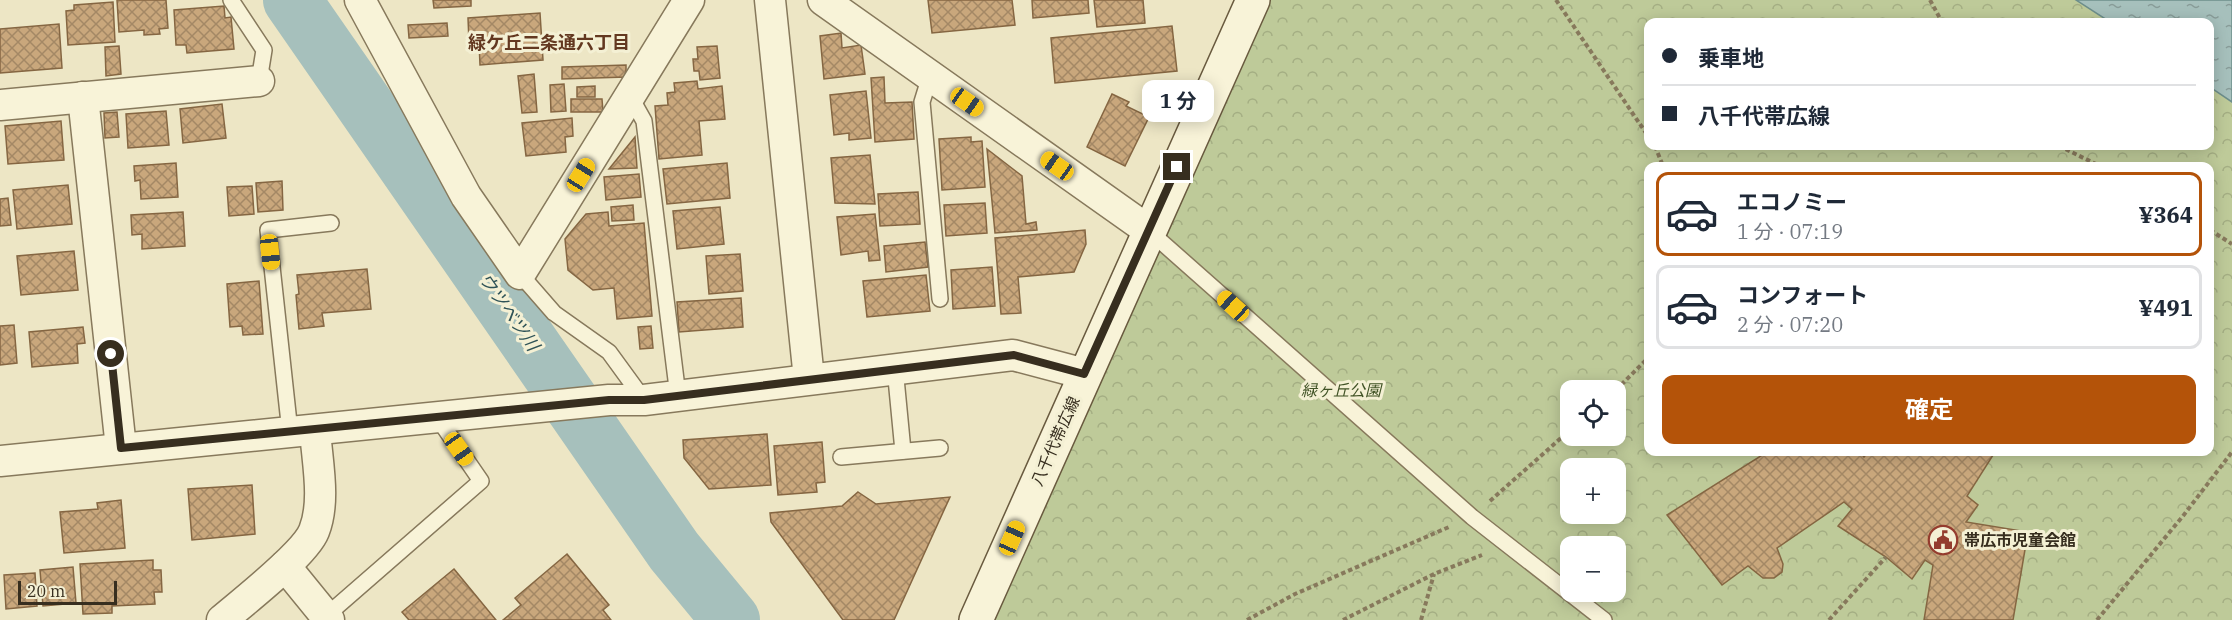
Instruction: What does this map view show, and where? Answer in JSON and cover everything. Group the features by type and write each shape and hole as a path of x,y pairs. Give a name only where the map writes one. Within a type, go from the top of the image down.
{"main road":[{"name":"八千代帯広線","path":"976,620 1148,230 1253,0"}],"street":[{"path":"360,0 466,196 520,274 689,0"},
{"path":"770,0 809,379"},
{"path":"823,0 1148,230"},
{"path":"0,105 259,81"},
{"path":"83,97 121,448"},
{"path":"0,460 609,400 644,400 1014,355 1084,374"},
{"path":"222,620 285,566 314,532 319,500 303,431"},
{"path":"285,566 328,618"}],"lane":[{"path":"231,0 264,50 259,81"},
{"path":"930,76 922,102 940,299"},
{"path":"630,96 644,121 678,396"},
{"path":"303,431 268,230 331,223"},
{"path":"1148,230 1472,517 1604,620"},
{"path":"520,274 554,312 609,352 644,400"},
{"path":"896,368 903,451"},
{"path":"328,618 481,481 437,417"},
{"path":"841,457 940,448"}],"path":[{"path":"1556,0 1644,130"},
{"path":"1930,0 1940,18"},
{"path":"2067,150 2092,162"},
{"path":"2214,233 2232,244"},
{"path":"1626,380 1644,362"},
{"path":"1247,620 1295,594 1472,517 1560,439"},
{"path":"2097,620 2183,516 2232,452"},
{"path":"1343,620 1434,574 1508,545"},
{"path":"1829,620 1886,557"},
{"path":"1421,620 1434,574"}],"green space":[{"name":"緑ヶ丘公園","path":"1265,0 2232,0 2232,620 984,620"}],"water":[{"path":"2076,0 2232,0 2232,102 2214,90 2214,18 2104,18"}],"building":[{"path":"117,0 166,0 168,28 159,29 160,34 144,35 144,30 119,32"},
{"path":"433,0 471,0 471,6 434,8"},
{"path":"928,0 1012,0 1015,25 932,33"},
{"path":"1032,0 1088,0 1089,13 1033,18"},
{"path":"1094,0 1143,0 1145,23 1097,27"},
{"path":"113,2 115,42 68,45 66,11 74,10 74,5"},
{"path":"224,6 225,18 231,17 234,49 187,53 186,45 176,45 174,10"},
{"path":"540,13 543,60 480,65 479,42 469,42 468,18"},
{"path":"447,23 448,36 409,38 408,25"},
{"path":"59,24 62,68 0,73 0,29"},
{"path":"1172,26 1177,71 1055,83 1051,38"},
{"path":"841,33 842,48 861,45 865,74 824,79 820,36"},
{"path":"119,46 121,74 106,76 105,47"},
{"path":"717,46 720,78 700,80 699,71 694,71 693,59 698,59 697,47"},
{"path":"626,65 626,77 562,79 562,67"},
{"path":"534,74 537,112 522,113 518,76"},
{"path":"884,77 885,103 912,102 914,139 875,142 871,78"},
{"path":"697,81 698,89 722,86 725,119 699,121 702,155 659,159 655,106 668,105 667,93 675,92 674,83"},
{"path":"564,84 566,111 551,112 550,85"},
{"path":"595,86 595,97 577,97 577,87"},
{"path":"866,91 871,138 849,140 849,133 834,135 830,95"},
{"path":"1112,94 1129,102 1126,106 1149,117 1125,166 1087,147"},
{"path":"571,99 602,99 603,112 571,112"},
{"path":"222,104 226,138 183,143 180,109"},
{"path":"166,111 169,145 128,148 126,114"},
{"path":"117,112 119,137 105,138 104,113"},
{"path":"572,118 573,136 565,137 566,152 526,156 522,123"},
{"path":"61,121 64,160 8,164 5,126"},
{"path":"635,137 637,168 609,169"},
{"path":"971,137 971,142 982,141 985,187 942,190 939,139"},
{"path":"987,149 1022,176 1026,224 1036,222 1037,230 995,233"},
{"path":"870,155 875,204 835,203 831,158"},
{"path":"176,163 178,197 141,199 140,180 135,181 134,166"},
{"path":"727,163 730,198 667,204 663,169"},
{"path":"639,174 641,197 606,200 604,177"},
{"path":"282,181 283,210 258,212 256,183"},
{"path":"68,185 72,224 17,229 13,190"},
{"path":"252,186 254,214 229,216 227,187"},
{"path":"918,192 920,224 880,226 878,194"},
{"path":"8,198 11,225 0,226 0,199"},
{"path":"985,203 987,233 946,236 944,205"},
{"path":"633,205 634,220 612,221 611,207"},
{"path":"720,207 724,244 677,249 673,211"},
{"path":"183,212 185,246 142,249 142,234 132,235 131,215"},
{"path":"608,212 609,226 644,223 652,316 617,319 614,288 593,290 568,270 565,239 586,214"},
{"path":"875,214 880,260 869,261 868,251 841,255 837,217"},
{"path":"1085,230 1086,244 1074,272 1018,277 1021,313 1001,314 995,238"},
{"path":"925,242 928,267 886,272 884,246"},
{"path":"74,251 78,290 21,295 17,256"},
{"path":"740,254 743,291 709,294 706,256"},
{"path":"992,267 995,306 953,309 951,270"},
{"path":"367,269 371,309 322,313 324,326 299,329 297,275"},
{"path":"926,275 930,311 867,317 863,281"},
{"path":"259,281 263,334 243,335 242,326 230,327 227,284"},
{"path":"741,298 743,327 679,332 677,302"},
{"path":"14,325 17,363 0,365 0,326"},
{"path":"651,326 653,348 640,349 638,327"},
{"path":"83,327 85,343 77,344 78,363 32,367 29,332"},
{"path":"767,434 771,485 709,489 684,458 683,440"},
{"path":"822,442 825,482 816,483 817,492 778,495 774,446"},
{"name":"帯広市児童会館","path":"1761,456 1992,456 1967,496 1978,505 1966,522 2028,532 2013,620 1924,620 1933,565 1925,560 1912,579 1886,557 1838,526 1852,509 1844,502 1777,548 1783,564 1782,572 1774,578 1763,578 1748,566 1722,585 1667,515"},
{"path":"252,485 255,534 192,540 188,489"},
{"path":"858,492 876,504 950,497 894,620 843,620 771,522 770,513 842,506"},
{"path":"121,500 125,548 64,553 60,512 98,509 97,503"},
{"path":"567,554 609,605 603,610 611,620 503,620 521,605 515,598"},
{"path":"153,560 153,570 161,570 162,592 154,592 155,604 112,606 112,613 83,614 80,564"},
{"path":"73,567 76,603 43,606 40,570"},
{"path":"454,569 496,620 409,620 402,612"},
{"path":"35,573 37,606 6,609 4,575"}],"waterway":[{"name":"ウツベツ川","path":"292,0 674,551 731,620"}],"place":[{"name":"帯広市児童会館","path":"1943,540"}],"district":[{"name":"緑ケ丘二条通六丁目","path":"549,43"}],"route":[{"path":"111,354 121,448 609,400 644,400 1014,355 1084,374 1177,167"}]}
